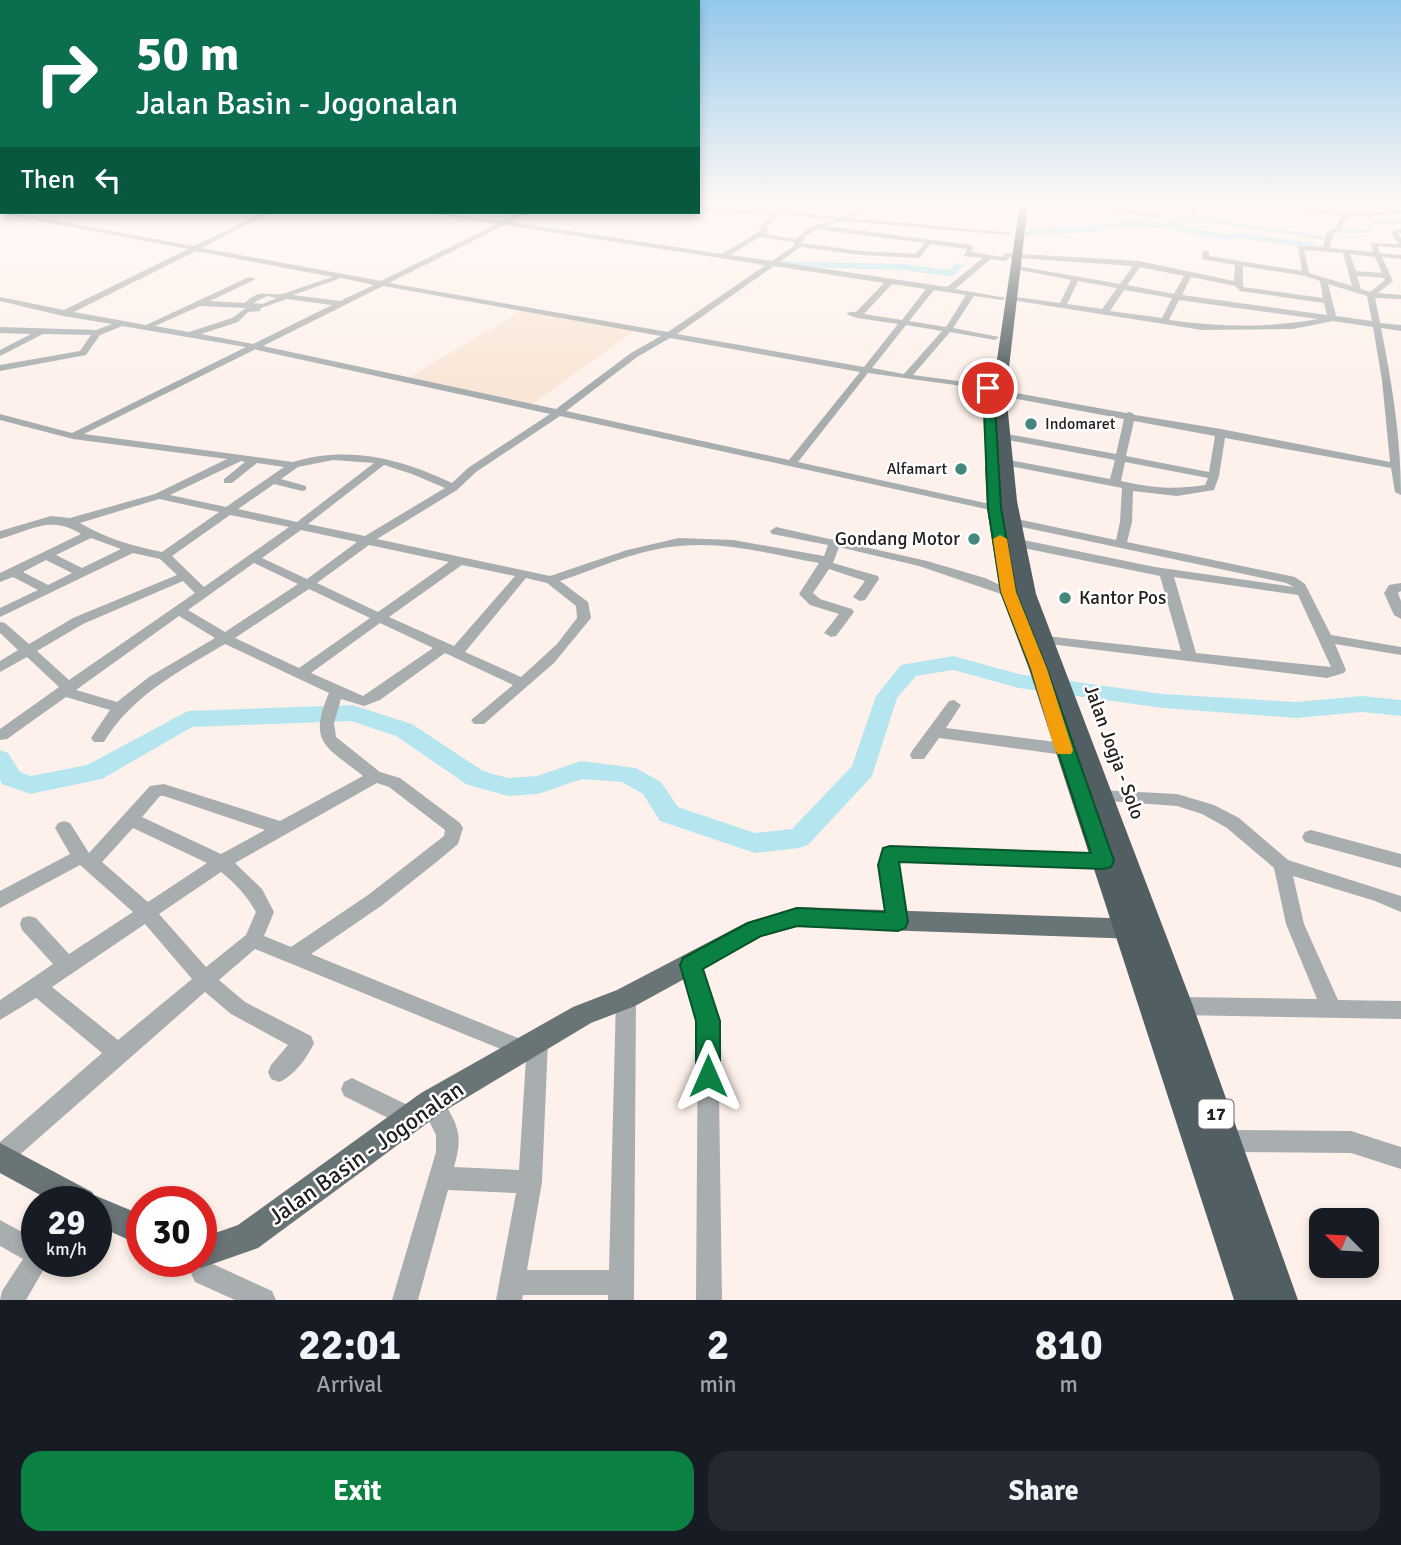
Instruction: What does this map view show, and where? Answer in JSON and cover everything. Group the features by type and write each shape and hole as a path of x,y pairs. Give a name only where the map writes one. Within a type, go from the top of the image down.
{"highway":[{"name":"Jalan Jogja - Solo","path":"1006,265 1007,298 994,391 1014,542 1027,594 1046,640 1047,670"},
{"name":"Jalan Jogja - Solo","path":"1007,298 995,337 994,391 995,508 1009,592 1047,670 1060,710 1100,796 1251,1300"},
{"name":"Jalan Jogja - Solo","path":"1060,710 1064,749 1104,861 1179,1006 1281,1300"}],"main road":[{"name":"Jalan Basin - Jogonalan","path":"217,1247 247,1237 431,1102 517,1043 626,998 755,929 797,917 1139,929"},
{"path":"0,1157 52,1186"}],"street":[{"path":"63,314 163,265"},
{"path":"284,265 669,335 810,364 866,369 994,391 1399,466"},
{"path":"73,436 421,265"},
{"path":"99,738 106,724 120,708 160,678 308,584 369,539 453,488 472,470 556,414 634,355 669,335 772,265"},
{"path":"778,265 1202,327 1293,326 1332,319"},
{"path":"949,290 996,265"},
{"path":"1027,265 1123,288 1401,328"},
{"path":"1104,313 1138,265"},
{"path":"1146,265 1238,284"},
{"path":"1239,265 1240,289 1326,301"},
{"path":"1256,265 1306,274 1371,295 1401,297"},
{"path":"1303,265 1306,274"},
{"path":"1350,265 1357,289"},
{"path":"1371,295 1387,283 1382,265"},
{"path":"1352,273 1387,276"},
{"path":"1164,322 1188,275"},
{"path":"192,334 234,320 246,310 263,306 290,293 343,276"},
{"path":"1062,306 1076,278"},
{"path":"149,326 252,279"},
{"path":"1323,279 1332,319"},
{"path":"890,281 854,315 995,337"},
{"path":"238,286 343,304"},
{"path":"791,464 932,288"},
{"path":"1246,327 1249,291"},
{"path":"247,305 263,294 290,293"},
{"path":"906,377 947,331 971,294"},
{"path":"1371,295 1398,442 1401,492"},
{"path":"0,299 63,314 149,326 257,347 995,508"},
{"path":"197,303 263,306"},
{"path":"0,330 97,333 124,322"},
{"path":"0,353 41,332"},
{"path":"0,368 83,353 97,333"},
{"path":"1115,483 1130,415"},
{"path":"0,417 73,436 294,465"},
{"path":"1004,462 1158,492 1196,492 1210,488 1221,432"},
{"path":"1002,436 1214,476"},
{"path":"164,556 294,465 308,459 325,457 382,462 416,471 453,488"},
{"path":"0,535 23,526 51,520 70,522 159,496 239,458"},
{"path":"228,481 254,460"},
{"path":"2,735 300,525 382,462"},
{"path":"273,480 302,488"},
{"path":"1121,544 1126,522 1128,486"},
{"path":"159,496 551,580 583,605 584,618 574,634 523,684 480,720"},
{"path":"70,522 90,534 132,550 164,556 183,577 203,593"},
{"path":"1012,522 1299,584 1339,670 1335,672 1046,640"},
{"path":"776,531 934,565 1009,592"},
{"path":"0,578 90,534"},
{"path":"551,580 649,548 703,541 827,562 873,579 860,597"},
{"path":"1014,542 1166,573 1303,592"},
{"path":"831,633 847,612 815,602 806,594 827,562 835,543"},
{"path":"0,613 132,550"},
{"path":"47,556 82,573"},
{"path":"252,558 523,684"},
{"path":"301,673 460,560"},
{"path":"14,572 48,590"},
{"path":"1166,573 1190,657"},
{"path":"178,610 225,638 301,673 335,697 364,701 376,697 451,649 523,574"},
{"path":"0,667 78,621 183,577"},
{"path":"1400,610 1391,593 1394,588 1401,587"},
{"path":"0,626 29,650 67,689 120,708"},
{"path":"1326,638 1401,651"},
{"path":"292,956 369,906 442,848 456,833 454,828 394,782 375,777 330,741 325,735 325,728 335,697"},
{"path":"918,755 954,705"},
{"path":"936,732 1064,749"},
{"path":"0,1011 222,862 375,777"},
{"path":"0,900 86,860 132,820 151,793 164,790 280,828"},
{"path":"1100,796 1177,800 1209,808 1233,823 1282,865 1401,904"},
{"path":"0,1157 118,1053 253,940 265,912 252,888 222,862 132,820"},
{"path":"64,828 86,860 147,913 205,981 238,1008 304,1043 279,1072"},
{"path":"1311,837 1401,861"},
{"path":"898,922 888,865 890,854 1104,861"},
{"path":"1282,865 1295,924 1332,1010"},
{"path":"29,924 68,967"},
{"path":"253,940 517,1043 530,1182 510,1291 621,1292 626,998"},
{"path":"691,965 708,1021 709,1300"},
{"path":"37,987 118,1053"},
{"path":"1179,1006 1401,1010"},
{"path":"352,1089 410,1118"},
{"path":"405,1300 447,1152 447,1133 431,1102"},
{"path":"1226,1141 1351,1143 1401,1158"},
{"path":"440,1178 530,1182"},
{"path":"0,1233 21,1245"},
{"path":"11,1300 26,1277"},
{"path":"213,1277 263,1300"}],"shaded area":[{"path":"522,310 635,330 527,408 405,380"}],"waterway":[{"path":"821,265 904,267 952,274 960,265"},
{"path":"0,759 11,778 30,785 93,773 188,719 352,713 404,730 475,778 508,787 538,785 581,770 627,774 652,788 669,814 755,843 799,838 863,770 887,696 909,670 953,663 1019,681 1163,701 1296,710 1362,704 1401,708"}],"slow traffic":[{"path":"1000,539 1009,592 1039,669 1064,750"}],"place":[{"name":"Indomaret","path":"1031,424"},
{"name":"Alfamart","path":"961,469"},
{"name":"Gondang Motor","path":"974,539"},
{"name":"Kantor Pos","path":"1065,598"}],"route":[{"path":"708,1076 708,1021 691,965 755,929 797,917 898,922 888,865 890,854 1104,861 1039,669 1009,592 995,508 988,388"}]}
